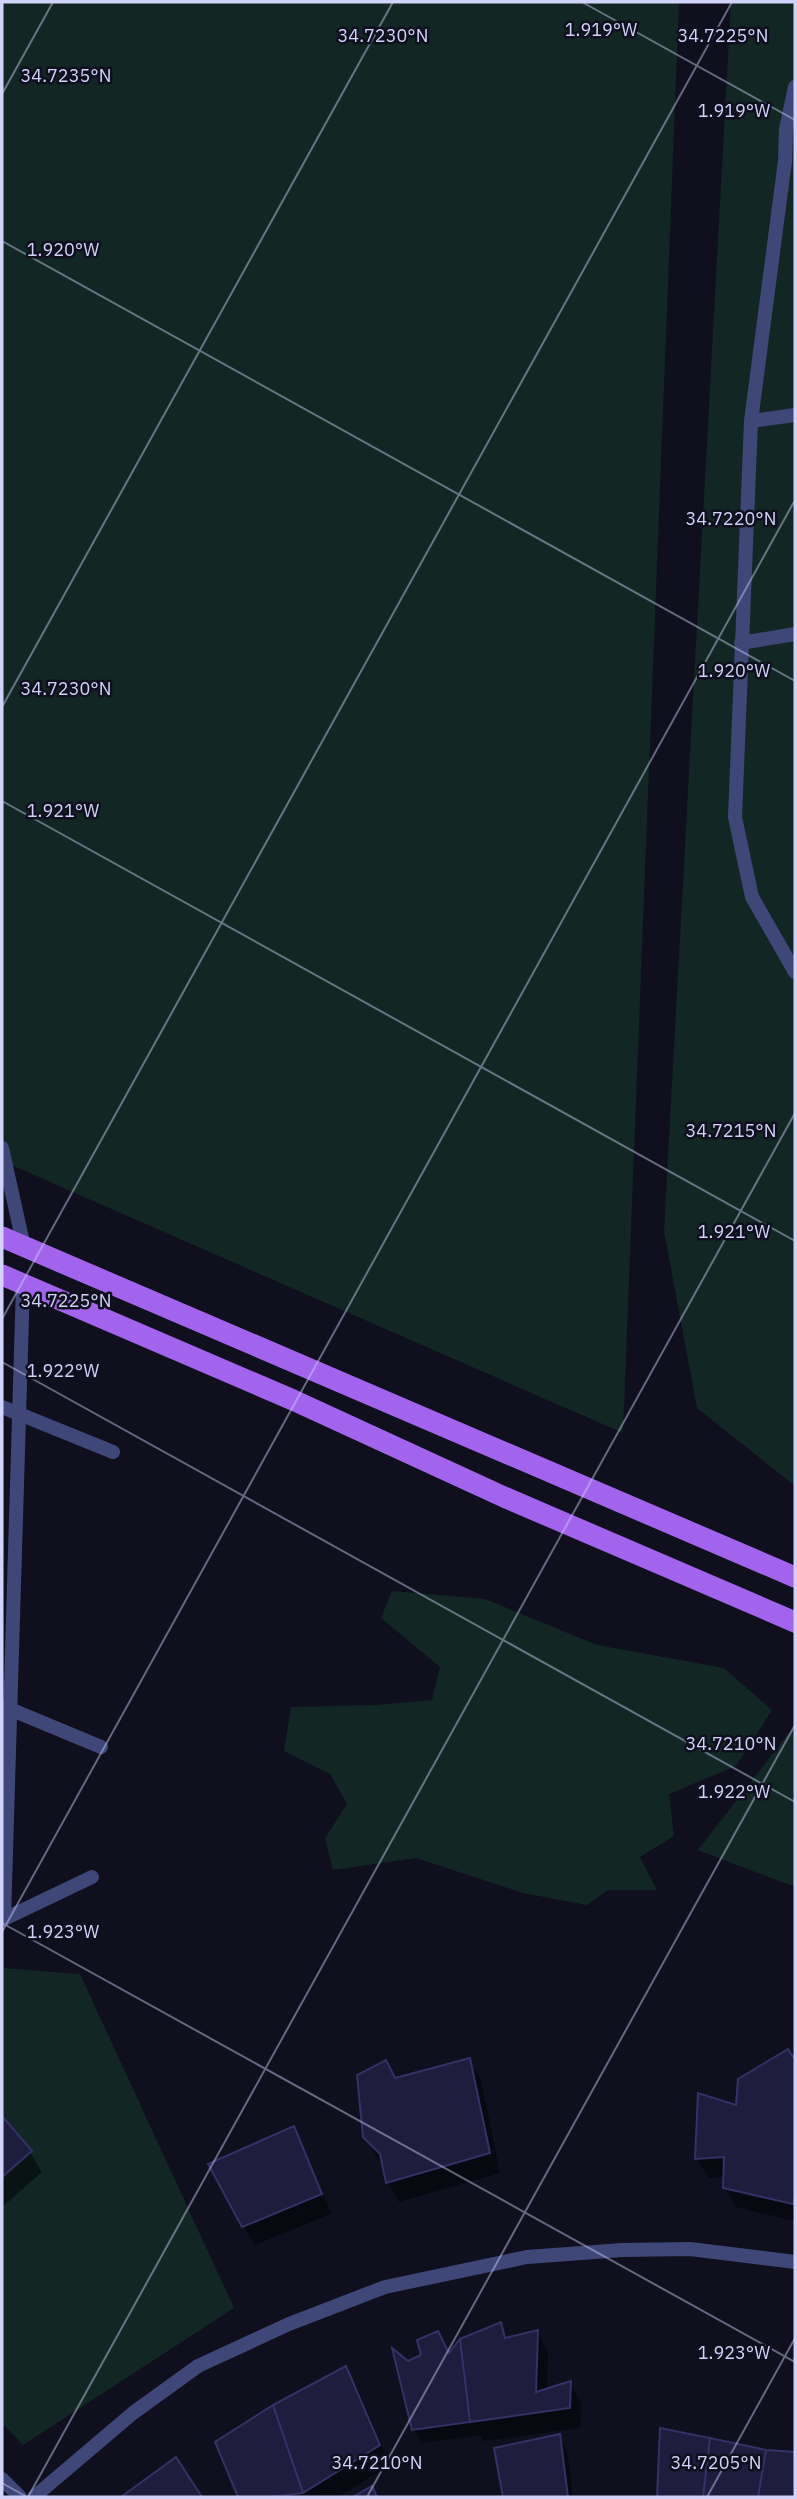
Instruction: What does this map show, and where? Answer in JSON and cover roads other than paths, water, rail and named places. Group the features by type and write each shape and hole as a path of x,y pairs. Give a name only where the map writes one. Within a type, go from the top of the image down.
{"main road":[{"path":"2,1237 795,1577"},
{"path":"2,1275 293,1400 504,1497 795,1622"}],"street":[{"path":"795,87 786,129 785,161 751,421 735,817 752,897 795,972"},
{"path":"751,421 795,415"},
{"path":"741,643 795,635"},
{"path":"2,1148 24,1247"},
{"path":"23,1284 6,1707 3,1919 92,1877"},
{"path":"2,1407 113,1452"},
{"path":"6,1707 101,1747"},
{"path":"34,2497 133,2413 198,2366 289,2324 385,2287 527,2257 622,2250 690,2249 795,2262"},
{"path":"2,2479 20,2497"}]}
